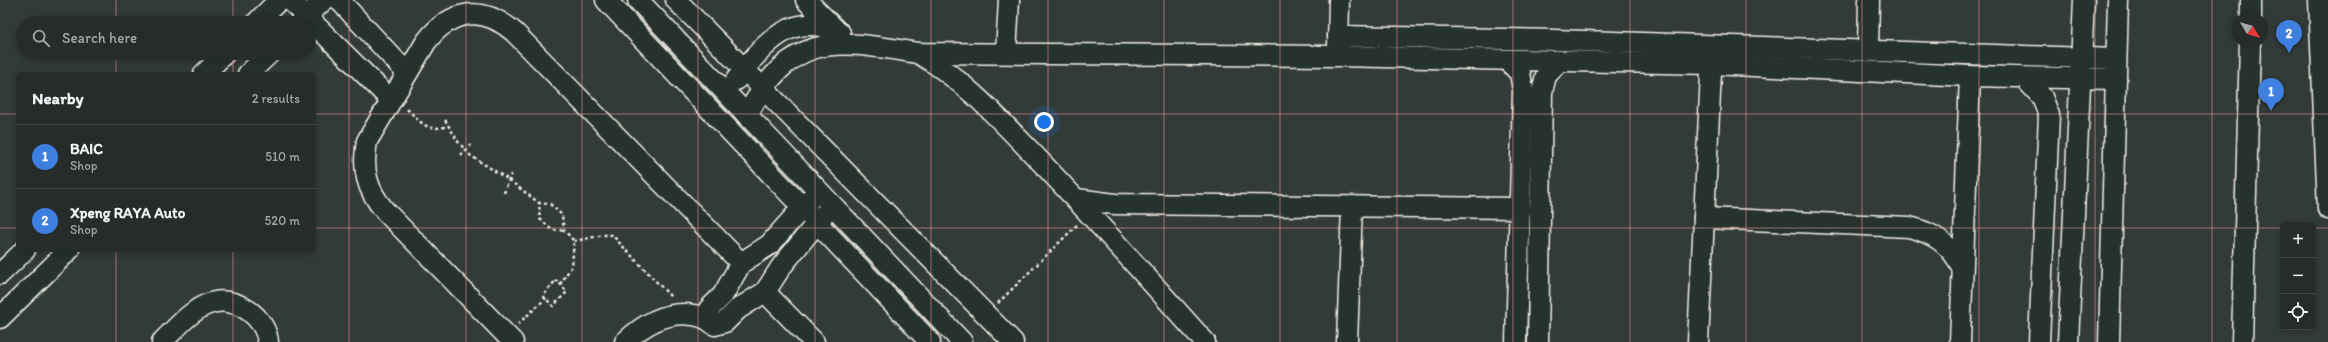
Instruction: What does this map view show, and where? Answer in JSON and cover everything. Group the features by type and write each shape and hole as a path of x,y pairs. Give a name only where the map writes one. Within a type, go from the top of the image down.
{"street":[{"path":"263,16 280,0"},
{"path":"290,0 301,16"},
{"path":"308,16 324,0"},
{"path":"339,0 408,73"},
{"path":"606,0 930,342"},
{"path":"638,0 962,342"},
{"path":"676,0 1013,342"},
{"path":"806,0 847,38"},
{"path":"1006,53 1009,0"},
{"path":"1337,56 1339,0"},
{"path":"1868,51 1869,0"},
{"path":"2068,342 2084,0"},
{"path":"2109,342 2118,0"},
{"path":"2250,12 2251,0"},
{"path":"2319,0 2328,209"},
{"path":"509,338 384,211 368,186 364,164 367,142 426,42 435,30 446,21 460,15 475,14 490,16 503,22 741,263"},
{"path":"727,93 744,70 765,46 792,27 816,24 847,38 918,53 1337,56 1555,62 1692,55 1868,51 2116,59"},
{"path":"316,31 391,100"},
{"path":"1338,36 1554,40 1692,55"},
{"path":"747,114 763,87 784,65 808,50 847,38"},
{"path":"1554,40 1547,51 1555,62"},
{"path":"2242,342 2250,48"},
{"path":"918,53 946,70 972,92 1076,199 1205,342"},
{"path":"1712,55 1970,76 2116,79"},
{"path":"1698,342 1712,55"},
{"path":"206,72 218,60"},
{"path":"250,72 263,60"},
{"path":"1508,61 1515,66 1523,82 1521,208 1516,342"},
{"path":"1538,342 1542,92 1546,76 1555,62"},
{"path":"1960,342 1970,76"},
{"path":"2029,78 2029,83 2042,97 2049,115 2039,342"},
{"path":"706,319 709,309 723,295 741,263 769,246 818,190"},
{"path":"1076,199 1110,203 1521,208"},
{"path":"626,342 650,322 671,315 682,315 706,319 710,323 720,324 738,309 765,292 781,266 832,204"},
{"path":"1347,342 1352,206"},
{"path":"1704,218 1909,227 1922,230 1947,244 1962,267"},
{"path":"0,274 23,252"},
{"path":"0,318 67,252"},
{"path":"765,292 814,342"},
{"path":"162,342 192,312 204,305 217,302 230,302 243,307 254,315 263,326 268,342"}],"path":[{"path":"391,100 405,107 427,128 435,129 448,126"},
{"path":"445,120 466,150 479,163 509,180 539,203 550,204 562,215 564,230 574,241 572,266 560,284"},
{"path":"461,155 471,145"},
{"path":"504,193 511,174"},
{"path":"539,203 540,219 552,230 564,230"},
{"path":"986,314 1089,213"},
{"path":"574,241 590,239 607,234 612,235 670,296 682,315"},
{"path":"555,281 567,292 567,295 553,306 546,298 543,294 555,281"},
{"path":"509,338 546,298"}],"place":[{"name":"Xpeng RAYA Auto","path":"2289,53"},
{"name":"BAIC","path":"2271,111"}]}
